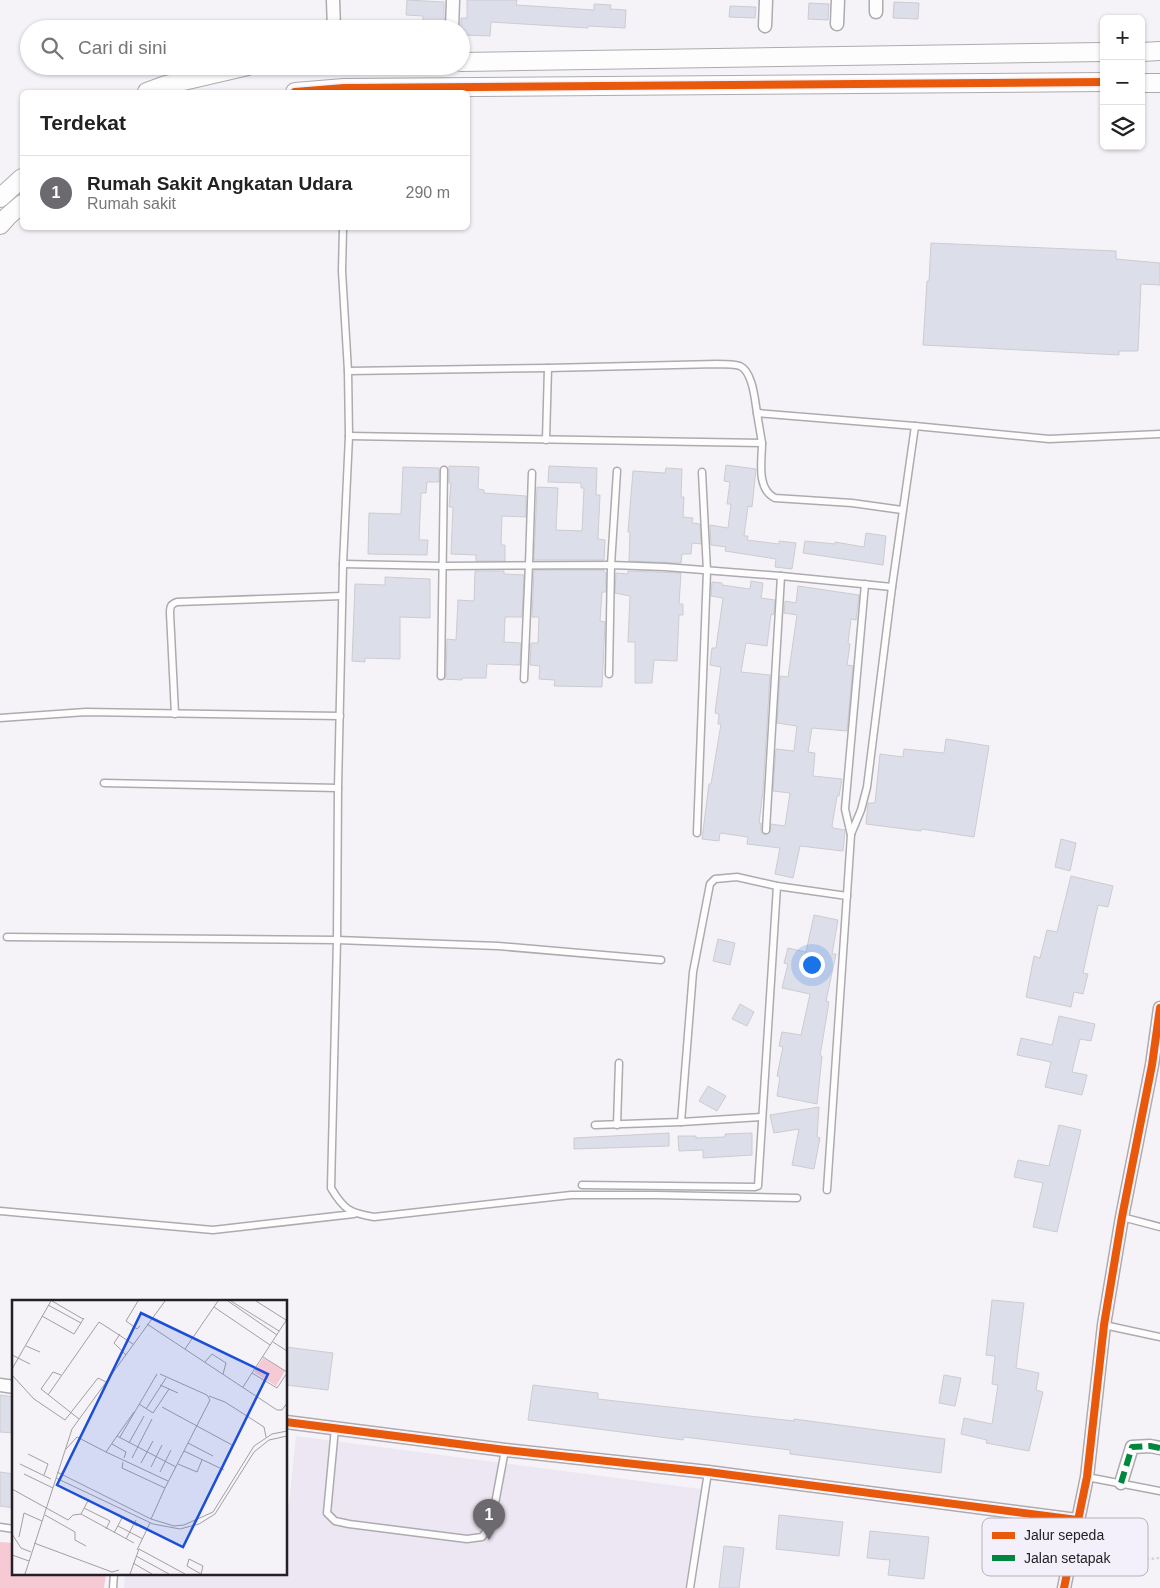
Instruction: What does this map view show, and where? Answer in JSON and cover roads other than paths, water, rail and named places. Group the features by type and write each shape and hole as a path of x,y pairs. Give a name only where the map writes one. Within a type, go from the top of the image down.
{"street":[{"path":"333,0 334,20"},
{"path":"453,20 454,0"},
{"path":"765,26 766,0"},
{"path":"837,24 838,0"},
{"path":"1145,52 1160,51"},
{"path":"470,62 1100,52"},
{"path":"152,90 209,75"},
{"path":"344,90 1100,82"},
{"path":"1145,82 1160,84"},
{"path":"0,198 20,180"},
{"path":"0,225 20,206"},
{"path":"1077,1518 1087,1477 1104,1325 1122,1217 1156,1066 1160,1008"},
{"path":"288,1422 505,1450 708,1472 1062,1518"},
{"path":"1121,1483 1132,1447 1150,1446 1160,1448"}],"lane":[{"path":"343,230 342,271 348,371 349,436 342,596 331,1188 339,1202 354,1214"},
{"path":"348,371 716,364 740,366 746,370 750,378 758,413 762,443 763,487 769,496 852,503 902,510"},
{"path":"546,440 548,368"},
{"path":"758,413 1049,439 1160,434"},
{"path":"826,1190 851,835 866,787 902,510 915,426"},
{"path":"349,436 762,443"},
{"path":"441,676 444,470"},
{"path":"608,674 611,564 617,471"},
{"path":"524,679 530,564 532,472"},
{"path":"697,833 707,570 702,472"},
{"path":"343,564 444,566 611,564 782,576 892,587"},
{"path":"766,830 782,576"},
{"path":"851,835 844,809 865,584"},
{"path":"175,714 170,613 172,603 342,596"},
{"path":"0,718 86,712 340,716"},
{"path":"104,783 338,788"},
{"path":"681,1122 693,972 710,884 715,879 737,877 777,886 847,896"},
{"path":"582,1185 755,1187 759,1184 761,1117 777,886"},
{"path":"6,937 337,940 498,946 661,960"},
{"path":"616,1124 619,1063"},
{"path":"596,1125 761,1117"},
{"path":"0,1211 213,1230 354,1214 374,1217 571,1195 796,1198"},
{"path":"1122,1217 1160,1227"},
{"path":"1104,1325 1160,1337"},
{"path":"335,1428 327,1513 335,1521 349,1524 467,1539 482,1537 491,1525 505,1450"},
{"path":"690,1588 708,1472"},
{"path":"1087,1477 1160,1491"}],"place":[{"name":"Rumah Sakit Angkatan Udara","path":"489,1540"}]}
